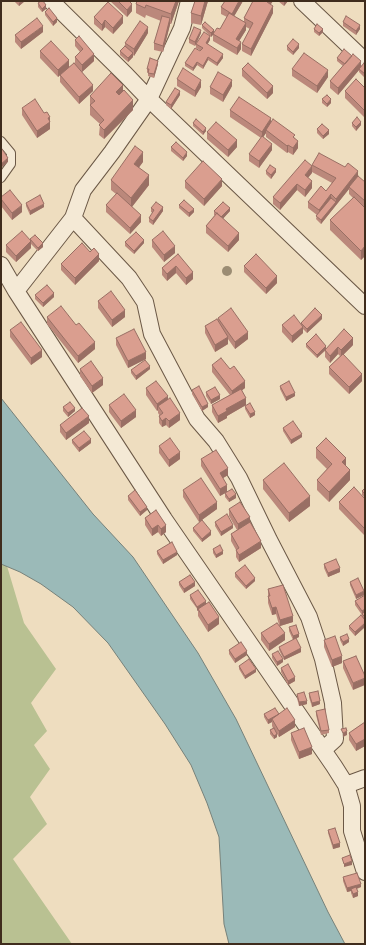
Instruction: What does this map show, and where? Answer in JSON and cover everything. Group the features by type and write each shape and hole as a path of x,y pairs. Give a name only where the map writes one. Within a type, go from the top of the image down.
{"street":[{"path":"51,1 149,99 365,306"},
{"path":"16,291 73,218 83,190 149,99 182,28 189,1"},
{"path":"302,1 365,61"},
{"path":"73,218 129,278 145,302 152,334 197,419 216,441 240,478 269,540 309,617 323,659 333,703 335,739 324,749"},
{"path":"1,265 16,291 164,519 324,749 346,785 352,806 352,831 365,872"},
{"path":"346,785 365,778"}],"lane":[{"path":"1,141 11,153 11,164 1,178"}],"green space":[{"path":"1,564 7,566 24,623 56,669 31,703 47,731 34,745 50,769 30,797 47,824 13,859 72,944 1,944"}],"water":[{"path":"1,398 93,514 133,557 198,653 236,719 328,912 345,944 229,944 224,924 219,837 191,765 165,724 108,643 73,607 41,584 20,572 1,564"}],"building":[{"path":"43,1 46,5 42,9 38,3"},
{"path":"118,1 129,1 132,4 127,10"},
{"path":"137,1 176,1 171,14 146,5 145,8 136,4"},
{"path":"195,1 205,1 201,16 191,13"},
{"path":"225,1 239,1 232,14 221,7"},
{"path":"253,1 268,1 267,2 273,6 251,49 242,44 253,23 244,18"},
{"path":"108,2 123,16 113,28 105,20 102,25 94,17"},
{"path":"49,8 57,18 53,22 45,12"},
{"path":"229,13 246,23 236,39 241,42 237,48 213,34 217,28 220,29"},
{"path":"162,16 170,18 163,46 154,43"},
{"path":"346,16 360,25 356,31 343,22"},
{"path":"37,18 43,26 21,42 15,35"},
{"path":"140,21 148,27 134,49 125,43"},
{"path":"205,22 214,30 211,33 202,25"},
{"path":"317,24 323,29 319,33 314,29"},
{"path":"194,27 201,30 195,42 189,39"},
{"path":"204,32 210,36 206,43 223,54 217,63 208,57 203,66 197,62 193,68 185,63 195,48 200,51 203,48 196,44"},
{"path":"79,36 94,54 82,65 75,57 83,49 75,40"},
{"path":"293,39 299,44 293,52 287,46"},
{"path":"51,41 69,60 58,70 40,51"},
{"path":"125,46 133,53 128,58 120,51"},
{"path":"344,49 352,56 345,64 337,58"},
{"path":"304,53 328,70 317,86 292,69"},
{"path":"353,54 361,61 338,88 330,81"},
{"path":"150,58 158,61 154,74 148,73 149,69 147,69"},
{"path":"74,63 93,85 79,97 60,75"},
{"path":"248,63 273,86 267,93 242,69"},
{"path":"364,63 365,64 365,74 359,69"},
{"path":"183,68 201,80 195,91 177,79"},
{"path":"218,72 232,80 223,95 210,87"},
{"path":"111,73 123,85 116,92 119,95 124,90 133,100 104,130 99,125 104,120 90,105 95,101 90,96"},
{"path":"356,79 365,88 365,111 345,91"},
{"path":"175,88 180,91 171,105 166,102"},
{"path":"327,95 331,99 327,104 322,99"},
{"path":"239,97 271,118 262,132 230,110"},
{"path":"35,99 44,113 47,112 50,117 48,118 50,122 37,131 22,108"},
{"path":"357,117 361,122 356,127 352,123"},
{"path":"196,119 206,128 203,132 193,123"},
{"path":"273,119 295,135 293,137 298,141 293,148 288,145 287,146 266,130"},
{"path":"216,122 237,140 228,150 207,132"},
{"path":"322,124 329,130 323,136 317,129"},
{"path":"262,136 272,144 259,161 249,154"},
{"path":"176,142 187,152 183,158 171,147"},
{"path":"135,146 143,152 134,164 149,175 131,198 111,180"},
{"path":"1,149 8,158 1,164"},
{"path":"319,153 345,167 348,163 358,171 336,199 331,194 319,210 308,202 321,186 326,191 336,178 312,165"},
{"path":"305,160 312,166 305,175 312,181 305,190 297,184 280,203 273,197"},
{"path":"203,161 222,179 204,199 185,181"},
{"path":"270,165 276,169 271,175 266,171"},
{"path":"358,176 365,182 365,201 349,187"},
{"path":"10,190 22,205 12,213 1,199 1,197"},
{"path":"117,193 141,215 130,228 106,205"},
{"path":"40,195 44,204 30,211 26,203"},
{"path":"354,197 365,208 365,246 361,251 330,220"},
{"path":"331,198 336,202 321,220 316,216"},
{"path":"184,200 194,209 189,213 179,205"},
{"path":"156,202 163,207 153,221 149,218 154,210 151,208"},
{"path":"223,202 230,208 221,217 214,211"},
{"path":"217,213 239,233 228,246 206,226"},
{"path":"22,231 31,241 16,256 6,245"},
{"path":"163,231 175,246 164,255 152,240"},
{"path":"136,232 144,240 134,251 125,242"},
{"path":"35,235 43,243 38,248 30,239"},
{"path":"82,243 90,252 94,248 99,254 75,278 61,264"},
{"path":"178,254 193,272 186,278 176,266 167,274 162,268"},
{"path":"256,254 277,276 266,288 244,266"},
{"path":"47,285 54,293 43,303 35,295"},
{"path":"111,291 125,310 112,320 98,301"},
{"path":"61,306 76,325 79,323 95,342 78,356 47,317"},
{"path":"231,308 248,332 235,342 218,318"},
{"path":"315,308 322,315 307,329 301,323"},
{"path":"294,315 303,327 292,336 282,325"},
{"path":"217,319 228,337 215,345 205,326"},
{"path":"21,322 42,350 31,358 10,330"},
{"path":"134,329 146,352 128,361 116,338"},
{"path":"344,329 353,338 341,350 338,347 330,356 325,350"},
{"path":"316,334 326,346 317,355 306,344"},
{"path":"343,354 362,374 349,387 329,367"},
{"path":"221,358 230,369 234,366 245,381 232,391 212,365"},
{"path":"145,360 150,366 136,376 131,370"},
{"path":"91,361 103,378 92,386 80,369"},
{"path":"156,381 168,396 157,404 146,388"},
{"path":"289,381 295,393 286,397 280,386"},
{"path":"199,386 208,404 202,407 192,390"},
{"path":"215,387 220,395 211,400 206,392"},
{"path":"241,389 246,398 226,409 227,411 218,416 212,405"},
{"path":"124,394 136,410 121,421 109,405"},
{"path":"170,398 180,413 169,421 166,418 162,421 159,416 163,413 158,406"},
{"path":"70,402 75,408 68,413 63,407"},
{"path":"250,403 255,412 250,414 245,406"},
{"path":"82,408 89,416 66,433 60,425"},
{"path":"293,421 302,434 291,440 283,428"},
{"path":"84,431 91,439 79,448 72,440"},
{"path":"170,438 180,452 169,460 159,446"},
{"path":"326,438 346,458 342,462 350,470 329,492 317,480 332,464 316,448"},
{"path":"216,450 228,468 220,473 227,485 220,489 201,459"},
{"path":"284,463 310,496 289,513 263,480"},
{"path":"201,478 217,502 199,515 183,490"},
{"path":"354,487 365,499 365,529 339,502"},
{"path":"232,489 236,494 229,499 225,493"},
{"path":"135,490 147,507 140,512 128,496"},
{"path":"240,502 250,517 238,524 229,509"},
{"path":"156,510 166,525 161,529 158,525 152,529 145,518"},
{"path":"227,514 233,525 221,532 215,522"},
{"path":"202,520 211,531 202,539 193,528"},
{"path":"250,522 261,541 239,555 236,550 239,548 231,534"},
{"path":"172,542 177,552 163,560 157,551"},
{"path":"220,545 223,551 216,555 213,549"},
{"path":"336,559 340,568 328,573 324,564"},
{"path":"245,565 255,578 246,586 235,573"},
{"path":"190,575 195,582 184,589 179,582"},
{"path":"358,578 364,591 356,595 350,582"},
{"path":"283,585 293,616 280,620 276,607 272,608 268,596 270,596 268,589"},
{"path":"198,590 206,601 197,607 190,595"},
{"path":"365,595 365,609 362,611 355,601"},
{"path":"209,602 219,617 208,625 198,609"},
{"path":"361,615 365,620 365,623 355,632 349,626"},
{"path":"277,623 285,633 269,644 261,633"},
{"path":"296,625 299,634 293,636 289,627"},
{"path":"347,634 349,639 343,642 340,637"},
{"path":"335,636 342,656 332,660 324,640"},
{"path":"296,638 301,648 284,657 279,647"},
{"path":"241,642 247,651 235,659 229,650"},
{"path":"278,651 283,659 277,662 272,654"},
{"path":"356,656 365,678 353,683 343,661"},
{"path":"249,659 256,669 245,676 239,666"},
{"path":"288,664 295,677 288,681 281,668"},
{"path":"318,691 320,701 312,703 309,693"},
{"path":"304,692 307,701 299,702 297,694"},
{"path":"275,708 279,714 268,720 264,714"},
{"path":"287,708 295,720 279,731 272,719"},
{"path":"325,709 329,730 321,731 316,711"},
{"path":"365,722 365,739 356,744 349,733"},
{"path":"274,728 277,734 274,736 270,730"},
{"path":"304,728 312,747 299,752 291,733"},
{"path":"346,728 347,731 343,733 341,729"},
{"path":"335,828 340,843 333,845 328,830"},
{"path":"350,855 352,861 344,864 342,858"},
{"path":"357,873 361,884 347,888 343,877"},
{"path":"356,887 358,892 353,894 351,889"}]}
